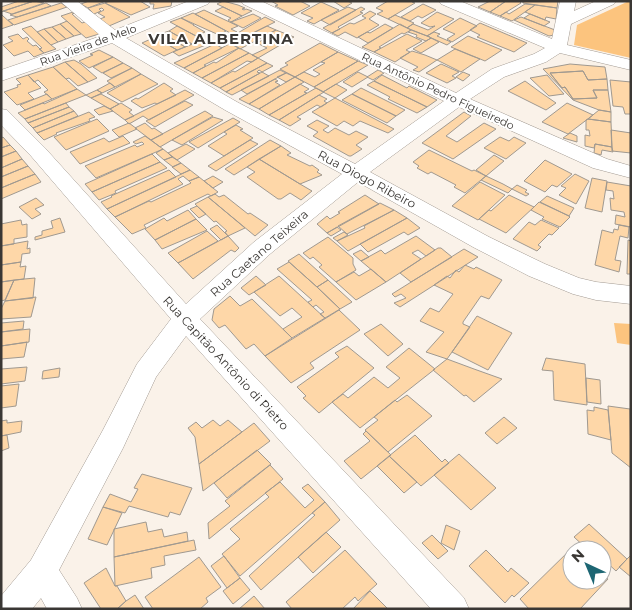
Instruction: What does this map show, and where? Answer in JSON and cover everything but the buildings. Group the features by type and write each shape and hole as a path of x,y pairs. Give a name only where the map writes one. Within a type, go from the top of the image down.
{"street":[{"name":"Rua Diogo Ribeiro","path":"67,1 113,37 231,106 481,242 537,270 573,285 596,291 631,296"},
{"name":"Rua Vieira de Melo","path":"1,76 113,37 203,1"},
{"name":"Rua Antônio Pedro Figueiredo","path":"248,1 582,157 631,172"},
{"path":"446,1 558,48 631,65"},
{"path":"558,48 568,1"},
{"path":"565,22 609,1"},
{"name":"Rua Caetano Teixeira","path":"11,609 42,571 113,439 146,371 185,319 262,248 356,173 457,100 498,74 540,58 558,48"},
{"name":"Rua Capitão Antônio di Pietro","path":"1,114 38,152 185,319 454,609"},
{"path":"42,571 66,609"}],"shaded area":[{"path":"631,1 631,58 574,45 577,25"},
{"path":"614,323 631,324 631,345 617,343"}],"district":[{"name":"VILA ALBERTINA","path":"221,38"}]}
